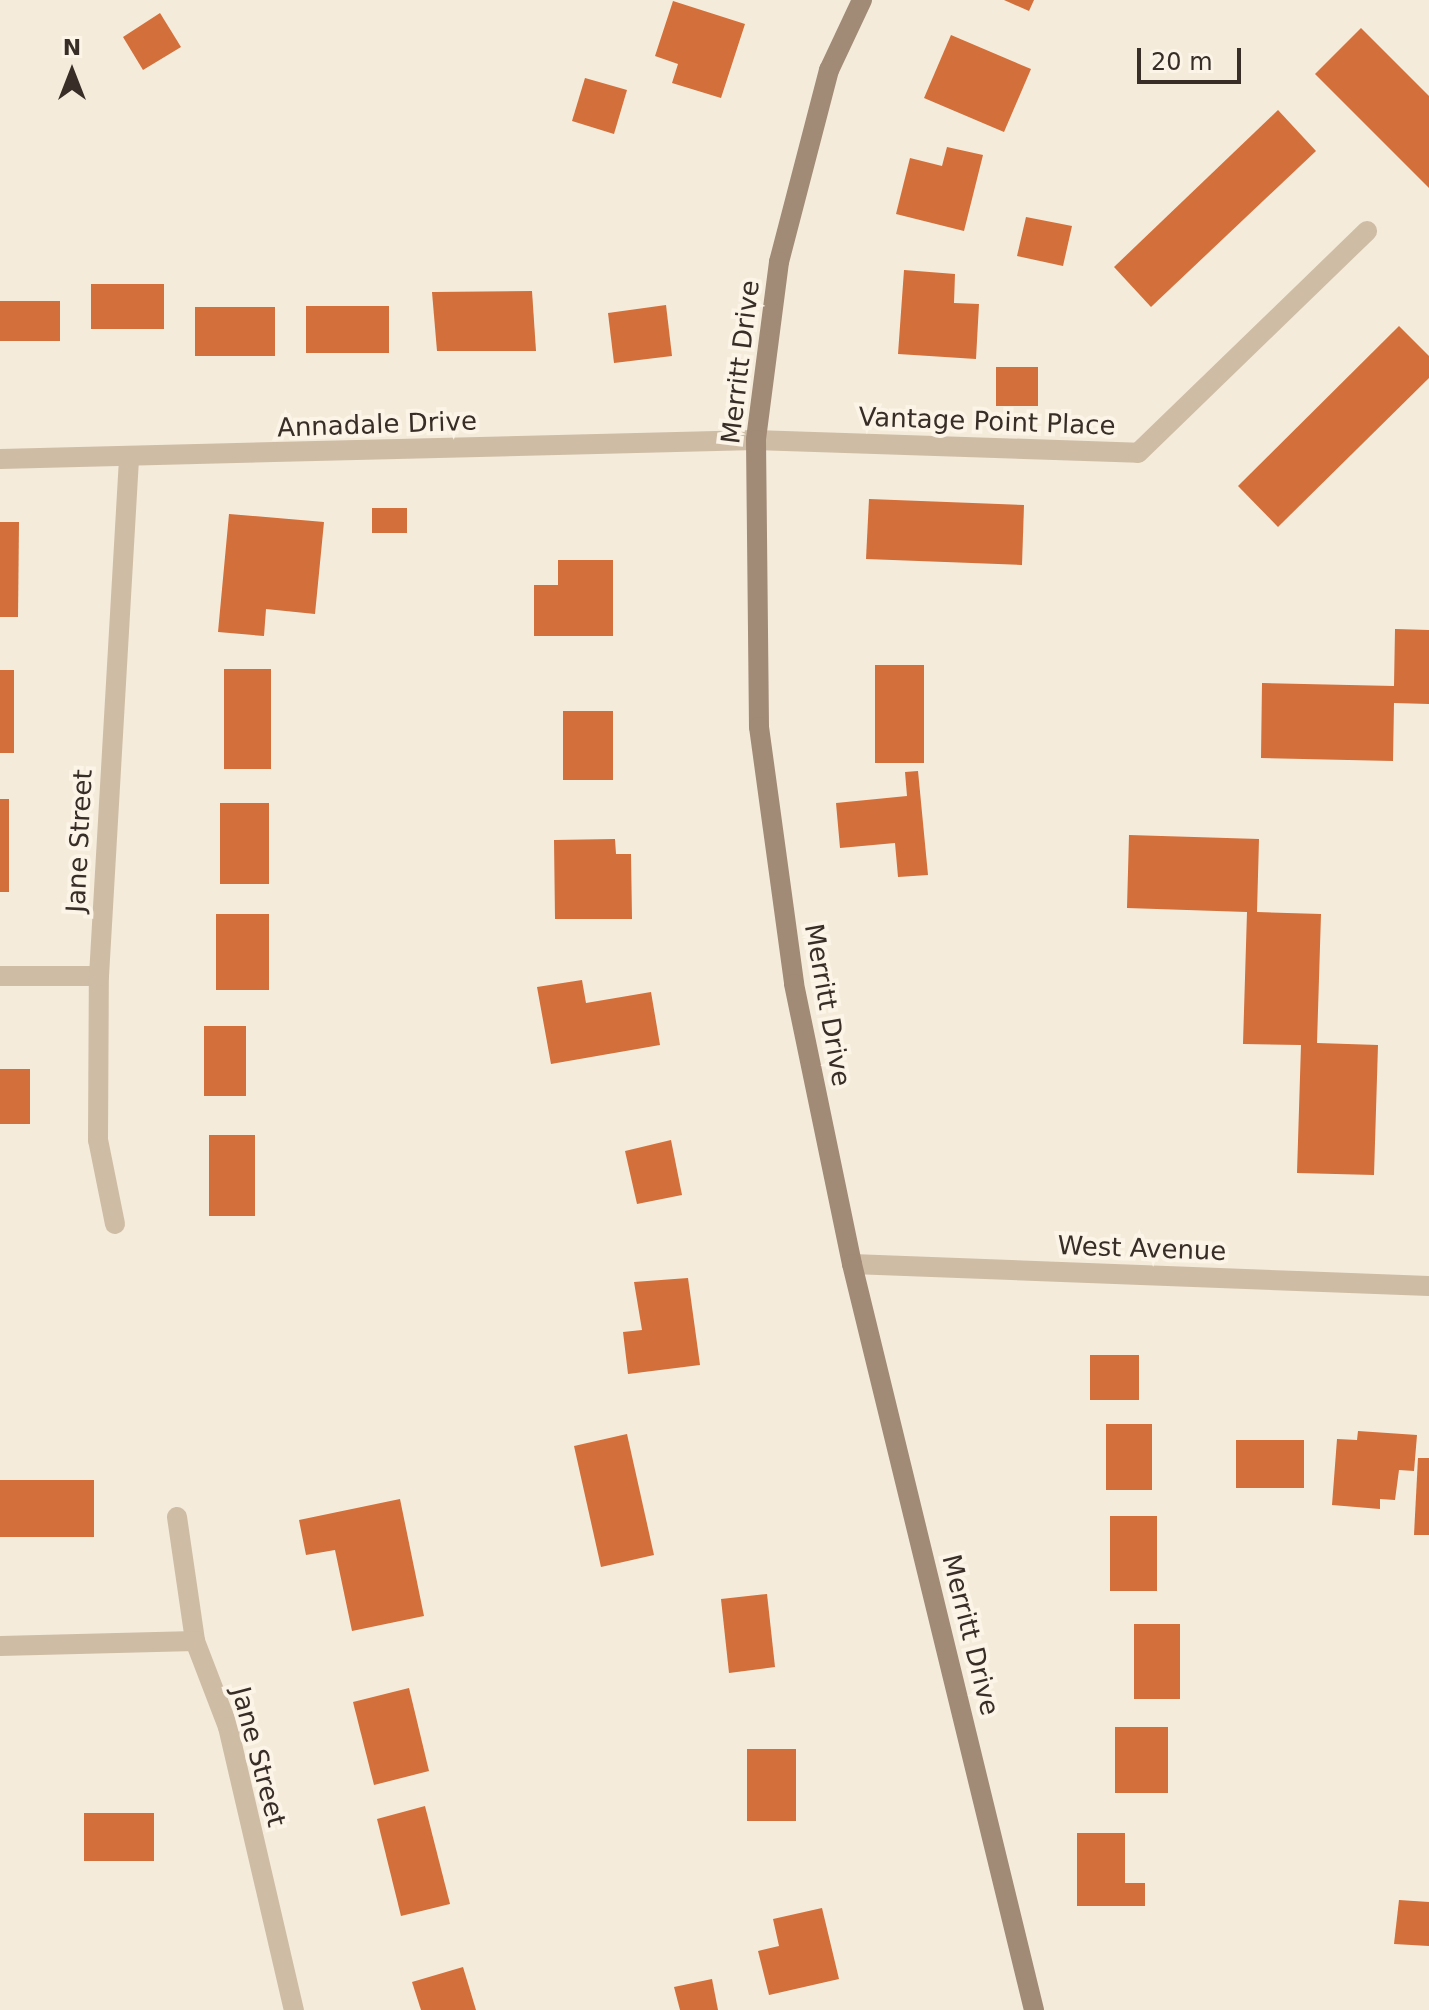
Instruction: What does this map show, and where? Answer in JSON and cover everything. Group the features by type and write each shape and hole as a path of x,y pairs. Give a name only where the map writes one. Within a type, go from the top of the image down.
{"main road":[{"name":"Merritt Drive","path":"862,0 829,70 779,262 756,440 759,727 794,984 852,1264 1034,2010"}],"street":[{"name":"Vantage Point Place","path":"756,440 1138,453 1367,231"},
{"name":"Annadale Drive","path":"0,459 129,459 756,440"},
{"name":"Jane Street","path":"115,1224 98,1140 99,976 129,459"},
{"path":"0,976 99,976"},
{"name":"West Avenue","path":"852,1264 1429,1286"},
{"name":"Jane Street","path":"177,1517 195,1641 228,1727 294,2010"},
{"path":"0,1646 195,1641"}],"building":[{"path":"1004,0 1034,0 1029,11"},
{"path":"673,1 745,24 721,98 672,83 678,64 655,56"},
{"path":"160,13 181,47 143,70 123,37"},
{"path":"1361,28 1429,96 1429,188 1315,74"},
{"path":"951,35 1031,69 1004,132 924,98"},
{"path":"585,78 627,90 614,134 572,121"},
{"path":"1278,110 1316,151 1151,307 1114,267"},
{"path":"947,147 983,155 964,231 896,214 910,158 942,166"},
{"path":"1026,217 1072,226 1063,266 1017,256"},
{"path":"904,270 955,274 954,303 979,304 976,359 898,354"},
{"path":"91,284 164,284 164,329 91,329"},
{"path":"532,291 536,351 437,351 432,292"},
{"path":"0,301 60,301 60,341 0,341"},
{"path":"666,305 672,356 614,363 608,313"},
{"path":"306,306 389,306 389,353 306,353"},
{"path":"195,307 275,307 275,356 195,356"},
{"path":"1399,326 1429,356 1429,378 1278,527 1238,486"},
{"path":"996,367 1038,367 1038,406 996,406"},
{"path":"869,499 1024,505 1022,565 866,559"},
{"path":"372,508 407,508 407,533 372,533"},
{"path":"229,514 324,522 315,614 266,609 264,636 218,632"},
{"path":"0,522 19,522 18,617 0,617"},
{"path":"558,560 613,560 613,636 534,636 534,585 558,585"},
{"path":"1395,629 1429,630 1429,704 1394,703 1393,761 1261,758 1262,683 1394,686"},
{"path":"875,665 924,665 924,763 875,763"},
{"path":"224,669 271,669 271,769 224,769"},
{"path":"0,670 14,670 14,753 0,753"},
{"path":"563,711 613,711 613,780 563,780"},
{"path":"918,771 928,875 898,877 895,843 840,848 836,803 907,796 905,772"},
{"path":"0,799 9,799 9,892 0,892"},
{"path":"220,803 269,803 269,884 220,884"},
{"path":"1129,835 1259,839 1257,912 1321,914 1317,1043 1378,1045 1374,1175 1297,1173 1301,1045 1243,1044 1247,912 1127,908"},
{"path":"615,839 616,854 631,854 632,919 555,919 554,840"},
{"path":"216,914 269,914 269,990 216,990"},
{"path":"582,980 586,1003 651,992 660,1045 551,1064 537,987"},
{"path":"204,1026 246,1026 246,1096 204,1096"},
{"path":"0,1069 30,1069 30,1124 0,1124"},
{"path":"209,1135 255,1135 255,1216 209,1216"},
{"path":"671,1140 682,1195 637,1204 625,1151"},
{"path":"688,1278 700,1365 628,1374 623,1332 642,1330 634,1282"},
{"path":"1090,1355 1139,1355 1139,1400 1090,1400"},
{"path":"1106,1424 1152,1424 1152,1490 1106,1490"},
{"path":"1358,1431 1417,1435 1414,1471 1399,1470 1395,1500 1380,1499 1380,1509 1332,1505 1337,1439 1357,1440"},
{"path":"627,1434 654,1555 601,1567 574,1446"},
{"path":"1236,1440 1304,1440 1304,1488 1236,1488"},
{"path":"1418,1458 1429,1458 1429,1535 1414,1535"},
{"path":"0,1480 94,1480 94,1537 0,1537"},
{"path":"400,1499 424,1616 352,1631 335,1550 306,1555 299,1520"},
{"path":"1110,1516 1157,1516 1157,1591 1110,1591"},
{"path":"767,1594 775,1667 729,1673 721,1599"},
{"path":"1134,1624 1180,1624 1180,1699 1134,1699"},
{"path":"409,1688 429,1771 374,1785 353,1702"},
{"path":"1115,1727 1168,1727 1168,1793 1115,1793"},
{"path":"747,1749 796,1749 796,1821 747,1821"},
{"path":"425,1806 450,1904 401,1916 377,1819"},
{"path":"84,1813 154,1813 154,1861 84,1861"},
{"path":"1077,1833 1125,1833 1125,1883 1145,1883 1145,1906 1077,1906"},
{"path":"1399,1900 1429,1902 1429,1946 1394,1944"},
{"path":"822,1908 839,1979 769,1995 758,1951 779,1946 773,1919"},
{"path":"463,1967 476,2010 421,2010 412,1982"},
{"path":"712,1979 718,2010 680,2010 674,1987"}]}
